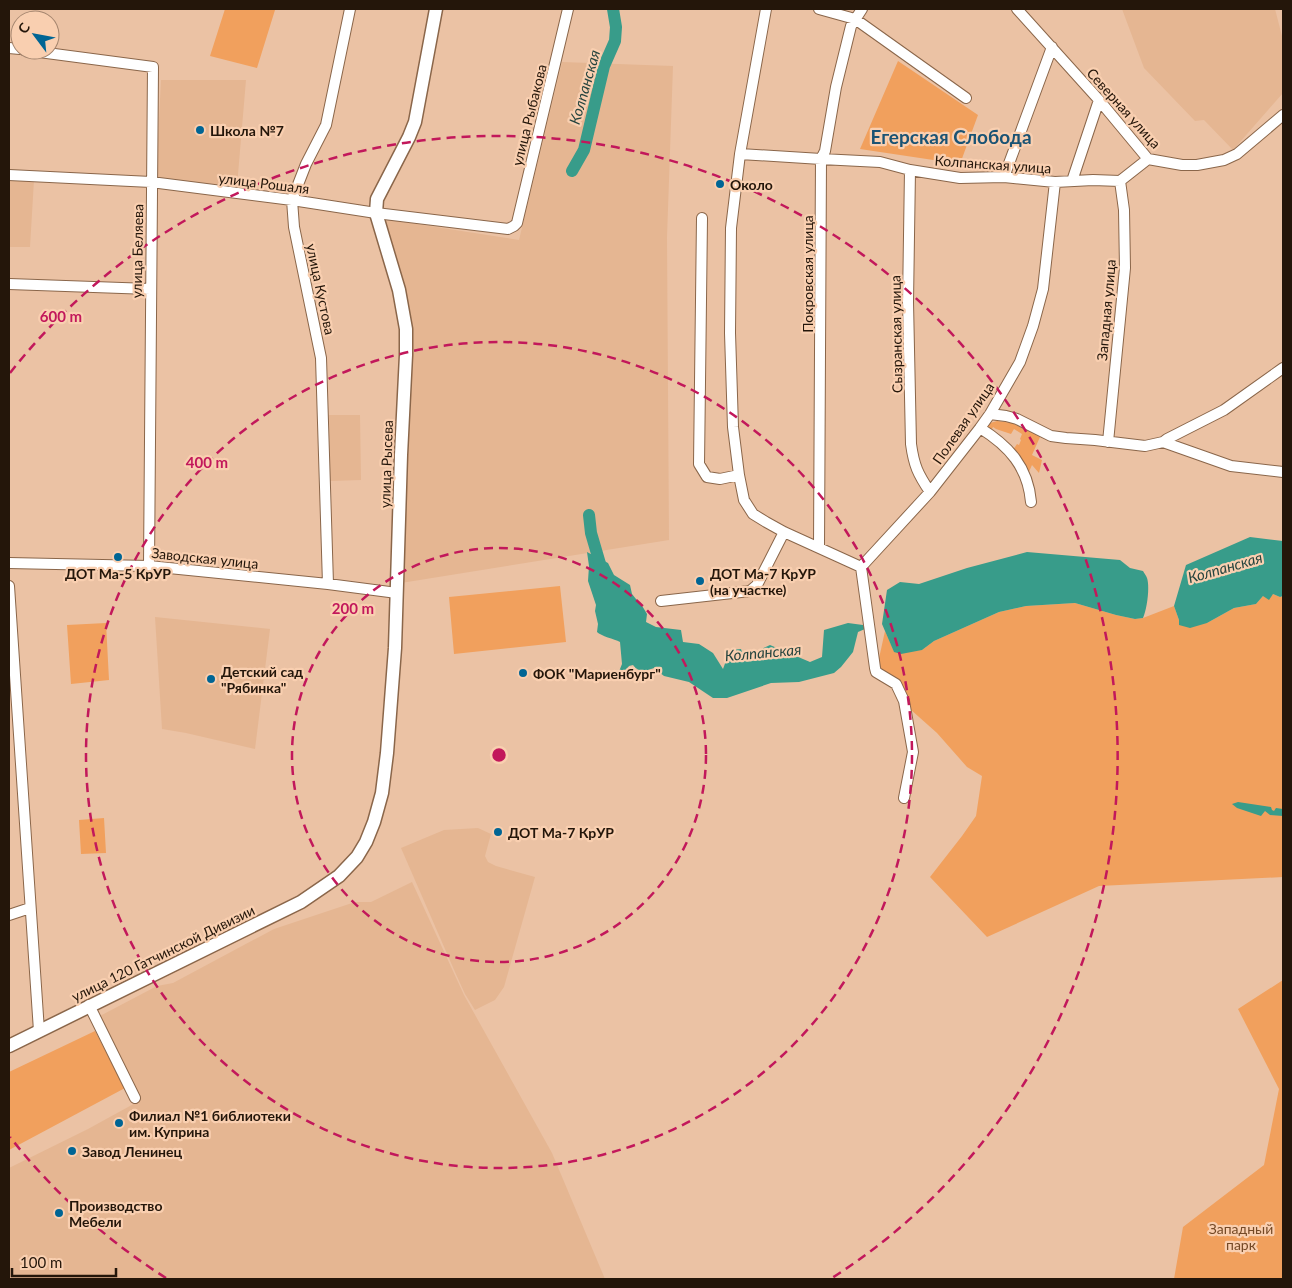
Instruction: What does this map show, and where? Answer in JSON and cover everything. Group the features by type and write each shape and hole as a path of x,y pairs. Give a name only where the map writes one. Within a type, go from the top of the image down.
{"main road":[{"path":"376,213 377,199 415,122 436,9"},
{"name":"улица Рысева","path":"300,902 332,882 357,858 376,818 382,793 387,753 395,648 406,329 399,290 376,213"},
{"name":"улица 120 Гатчинской Дивизии","path":"9,1046 300,902"}],"street":[{"name":"улица Кустова","path":"328,584 321,358 294,227 292,200 306,164 326,125 350,9"},
{"name":"улица Рыбакова","path":"514,226 517,223 568,9"},
{"path":"766,9 740,154 731,228 730,333 733,428 738,475 744,500 753,514 784,532 861,567 876,672 896,684 904,701 907,715 913,752 904,798"},
{"path":"819,9 855,20 966,98"},
{"name":"Покровская улица","path":"819,547 821,160 826,151 836,87 851,26 862,9"},
{"name":"Северная улица","path":"1017,9 1099,100 1148,160 1182,165 1197,165 1224,160 1237,154 1283,115"},
{"path":"1004,177 1052,47"},
{"name":"улица Беляева","path":"60,55 152,67 149,566"},
{"path":"1072,181 1099,100"},
{"name":"Колпанская улица","path":"740,154 880,162 910,170 960,178 1004,177 1054,182 1120,181"},
{"path":"1120,181 1148,160"},
{"name":"Сызранская улица","path":"910,170 908,302 911,444 913,460 918,473 930,492"},
{"name":"улица Рошаля","path":"9,174 151,182 508,229 514,226"},
{"name":"Западная улица","path":"1108,442 1125,268 1124,210 1120,181"},
{"name":"Полевая улица","path":"861,567 930,492 980,428 1020,362 1044,289 1054,182"},
{"path":"702,218 699,464 706,477 720,479 738,475"},
{"path":"9,284 150,289"},
{"path":"990,414 1017,419 1051,436 1145,446 1163,442 1167,438 1224,410 1283,368"},
{"path":"980,428 1009,450 1022,468 1030,490 1031,502"},
{"path":"1163,442 1231,466 1283,472"},
{"path":"661,601 750,591 757,585 784,532"},
{"name":"Заводская улица","path":"9,563 149,566 397,593"},
{"path":"9,586 12,675 21,764 39,1031"},
{"path":"9,764 21,764"},
{"path":"9,915 30,908"},
{"path":"89,1006 135,1098"}],"shaded area":[{"path":"1122,9 1275,9 1283,40 1283,93 1233,150 1204,120 1195,121 1144,68"},
{"path":"562,62 673,66 667,237 669,540 401,583 411,375 411,331 384,219 519,240"},
{"name":"Школа №7","path":"161,80 246,80 237,186 156,179"},
{"path":"9,178 34,180 30,247 9,247"},
{"path":"329,415 360,415 361,480 330,481"},
{"name":"Детский сад \"Рябинка\"","path":"155,617 270,629 255,749 162,729"},
{"path":"478,828 491,834 485,856 488,862 535,877 504,987 495,1000 475,1010 465,994 401,848 444,830"},
{"path":"412,882 464,995 552,1153 605,1279 9,1279 9,1168 88,1129 139,1101 98,1017 157,986 173,983 274,929 355,902 371,902"}],"green space":[{"path":"225,9 275,10 257,68 210,56"},
{"path":"898,61 978,115 960,164 860,149"},
{"path":"997,421 1012,423 1040,437 1032,455 1042,460 1039,473 1032,465 1028,474 1013,450 1017,444 1019,445 1022,434 1014,429 1011,434 993,427 991,431 987,424"},
{"path":"560,586 566,642 454,654 449,597"},
{"path":"1273,594 1280,597 1283,596 1283,877 1099,886 987,937 930,877 976,816 982,776 967,767 937,733 910,709 896,684 876,672 885,631 894,651 922,650 934,641 999,612 1026,606 1075,603 1135,619 1143,618 1174,606 1179,620 1207,623 1234,608 1256,604 1263,596"},
{"path":"106,623 109,680 71,684 67,625"},
{"path":"104,818 106,853 81,854 79,820"},
{"name":"Западный парк","path":"1283,980 1283,1279 1174,1279 1183,1227 1264,1165 1279,1089 1238,1009"},
{"path":"95,1031 125,1088 9,1150 9,1072"}],"water":[{"path":"1250,537 1283,541 1283,596 1280,597 1273,594 1269,600 1263,596 1256,604 1234,608 1207,623 1190,628 1179,625 1174,606 1186,565"},
{"path":"587,552 608,563 614,575 630,585 632,594 647,614 646,622 656,627 681,630 683,642 699,644 713,653 723,669 730,650 741,649 743,655 754,658 757,651 770,645 810,662 822,657 824,630 848,623 863,625 865,629 858,632 853,652 834,673 799,682 771,683 727,698 713,698 689,682 664,676 654,668 643,671 633,665 629,666 623,674 618,674 622,664 620,642 597,632 596,605 588,581 589,566"},
{"path":"1027,552 1120,560 1130,568 1143,571 1147,578 1148,587 1147,604 1143,618 1135,619 1116,615 1075,603 1026,606 999,612 934,641 922,650 901,654 894,652 882,624 887,590 900,582 919,584 967,568"},
{"path":"1238,802 1271,807 1274,811 1276,808 1283,809 1283,816 1270,815 1265,811 1261,816 1237,808 1232,804"}],"waterway":[{"name":"Колпанская","path":"572,171 584,150 604,66 615,41 616,27 613,9"},
{"name":"Колпанская","path":"589,515 591,533 603,574"}],"place":[{"name":"Школа №7","path":"200,130"},
{"name":"Около","path":"720,184"},
{"name":"ДОТ Ма-5 КрУР","path":"118,557"},
{"name":"ДОТ Ма-7 КрУР (на участке)","path":"700,581"},
{"name":"ФОК \"Мариенбург\"","path":"523,673"},
{"name":"Детский сад \"Рябинка\"","path":"211,679"},
{"name":"ДОТ Ма-7 КрУР","path":"498,832"},
{"name":"Филиал №1 библиотеки им. Куприна","path":"119,1123"},
{"name":"Завод Ленинец","path":"72,1151"},
{"name":"Производство Мебели","path":"59,1213"}],"district":[{"name":"Егерская Слобода","path":"951,136"}]}
